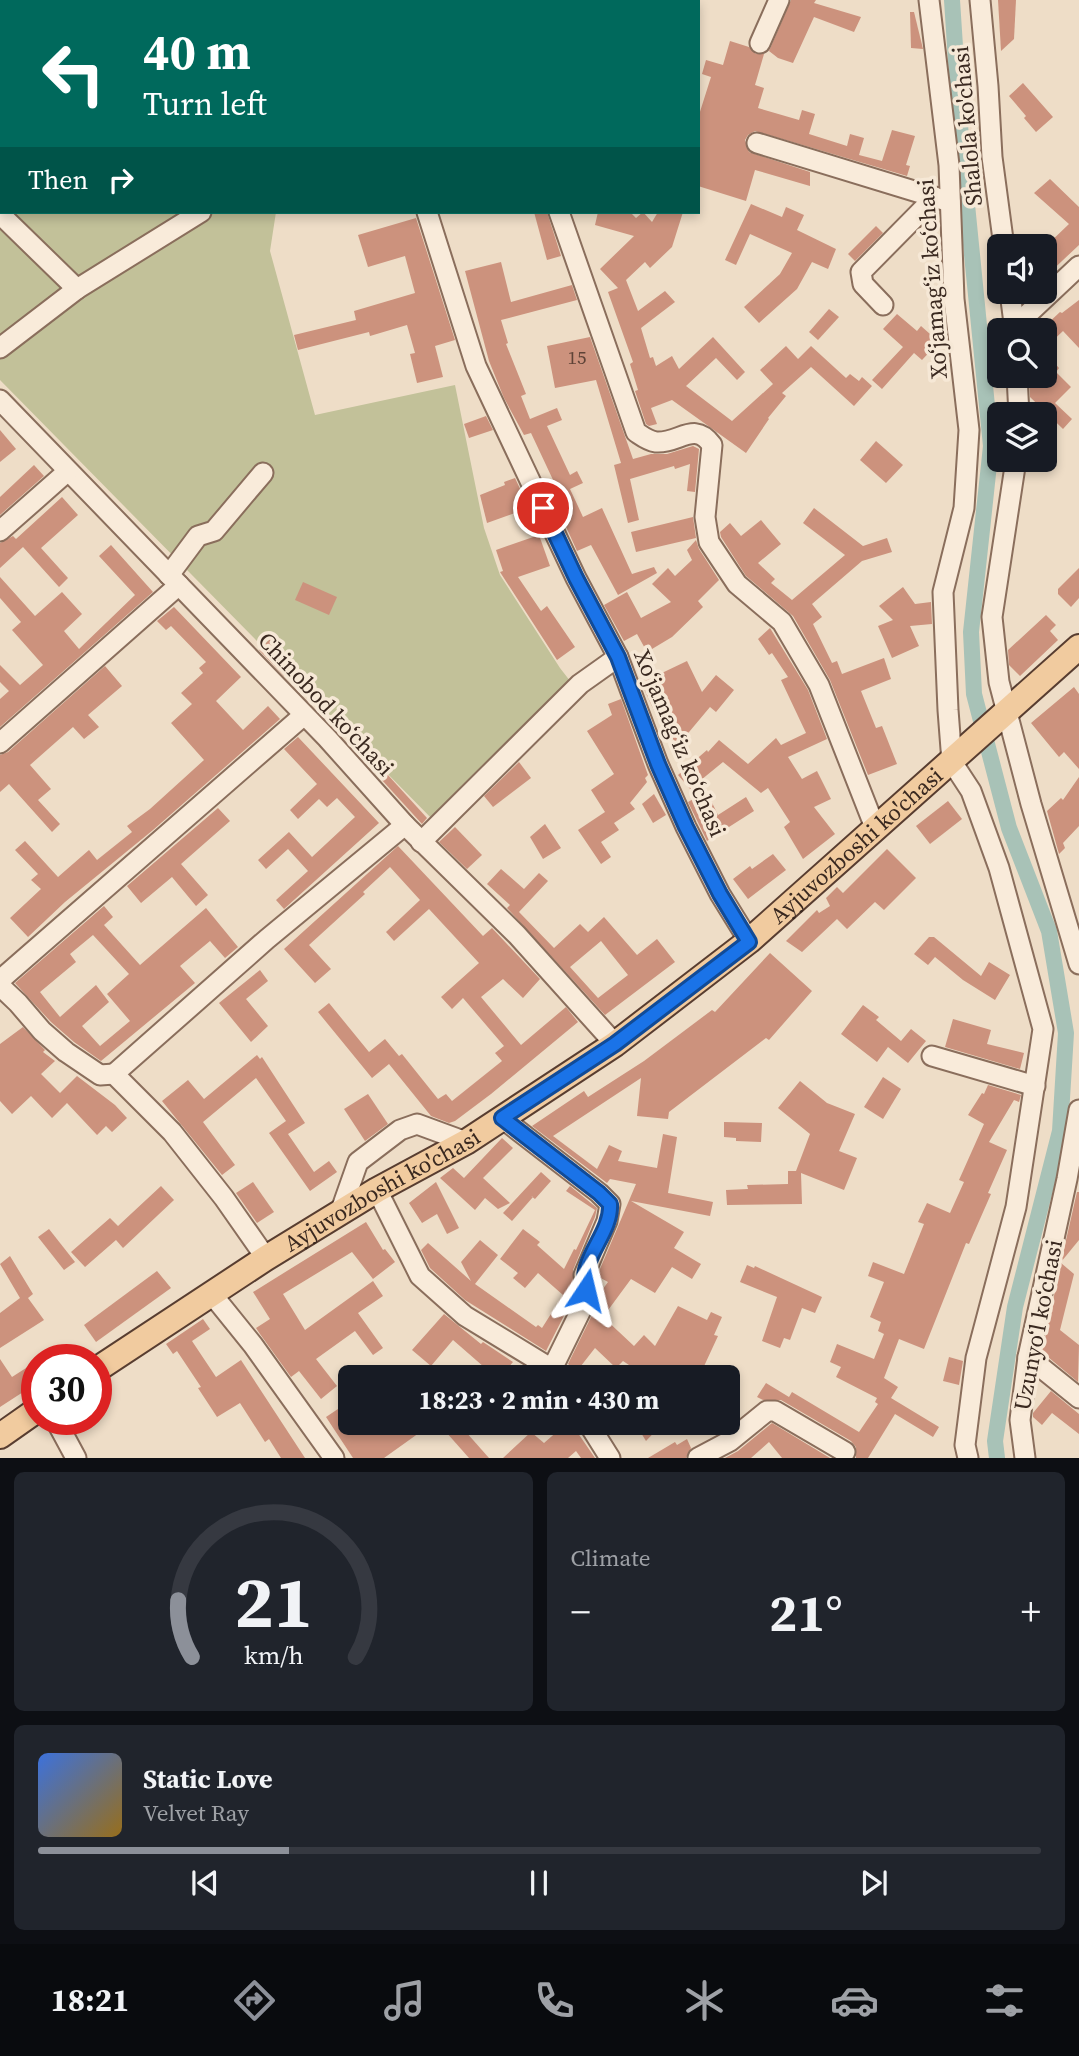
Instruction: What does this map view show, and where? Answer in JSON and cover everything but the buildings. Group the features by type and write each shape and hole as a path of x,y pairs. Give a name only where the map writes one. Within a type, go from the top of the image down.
{"main road":[{"path":"1006,714 1079,647"},
{"name":"Ayjuvozboshi ko'chasi","path":"112,1359 266,1258 377,1191 466,1142 615,1044 749,942 1006,714"},
{"path":"0,1436 21,1421"}],"street":[{"path":"760,43 779,0"},
{"name":"Xoʻjamagʻiz koʻchasi","path":"929,0 949,165 942,200 969,430 964,508 943,592 952,762"},
{"name":"Shalola ko'chasi","path":"980,0 992,157 1002,234"},
{"path":"757,143 942,200"},
{"path":"883,304 863,284 861,272 942,200"},
{"path":"0,214 77,289"},
{"path":"0,348 77,289 198,214"},
{"name":"Xoʻjamagʻiz koʻchasi","path":"428,214 476,366 576,578 618,657 658,764 686,827 720,894 749,942"},
{"path":"560,214 636,432 658,442 695,433 706,436 712,445 705,517 709,542 737,584 782,622 807,664 819,685 876,830"},
{"path":"1025,318 1079,266"},
{"name":"Chinobod koʻchasi","path":"0,400 304,715 421,842 517,934 615,1044"},
{"path":"0,531 68,471"},
{"path":"1014,472 992,617 999,682 1052,880 1079,964"},
{"path":"0,743 174,580 198,536 214,531 263,473"},
{"path":"421,842 580,684 618,657"},
{"path":"0,980 304,715"},
{"path":"952,762 971,791 999,868 1044,1029 1016,1207 976,1359 965,1445 968,1458"},
{"path":"0,986 42,1031 66,1052 100,1075 114,1074 267,939 405,825"},
{"path":"932,1056 1035,1086"},
{"path":"114,1074 172,1132 224,1198 266,1258"},
{"name":"Uzunyoʻl koʻchasi","path":"1025,1458 1020,1420 1028,1357 1073,1183 1079,1110"},
{"path":"502,1118 610,1204 607,1221 584,1275 584,1304 558,1365"},
{"path":"340,1213 358,1162 400,1130 417,1124 466,1142"},
{"path":"377,1191 420,1276 465,1316 542,1365"},
{"path":"211,1293 253,1345 334,1458"},
{"path":"1028,1357 1079,1398"},
{"path":"698,1458 730,1441 767,1411 775,1412 845,1452"},
{"path":"64,1435 76,1458"},
{"path":"596,1435 610,1458"}],"green space":[{"path":"0,214 276,214 270,251 315,415 455,385 484,528 500,575 574,686 439,826 0,380"}],"waterway":[{"path":"952,0 962,154 991,446 971,632 974,694 1009,828 1049,931 1066,1033 1060,1131 1015,1307 995,1441 997,1458"}],"route":[{"path":"543,508 618,657 658,764 686,827 720,894 749,942 615,1044 502,1118 610,1204 607,1221 584,1275 586,1290"}]}
